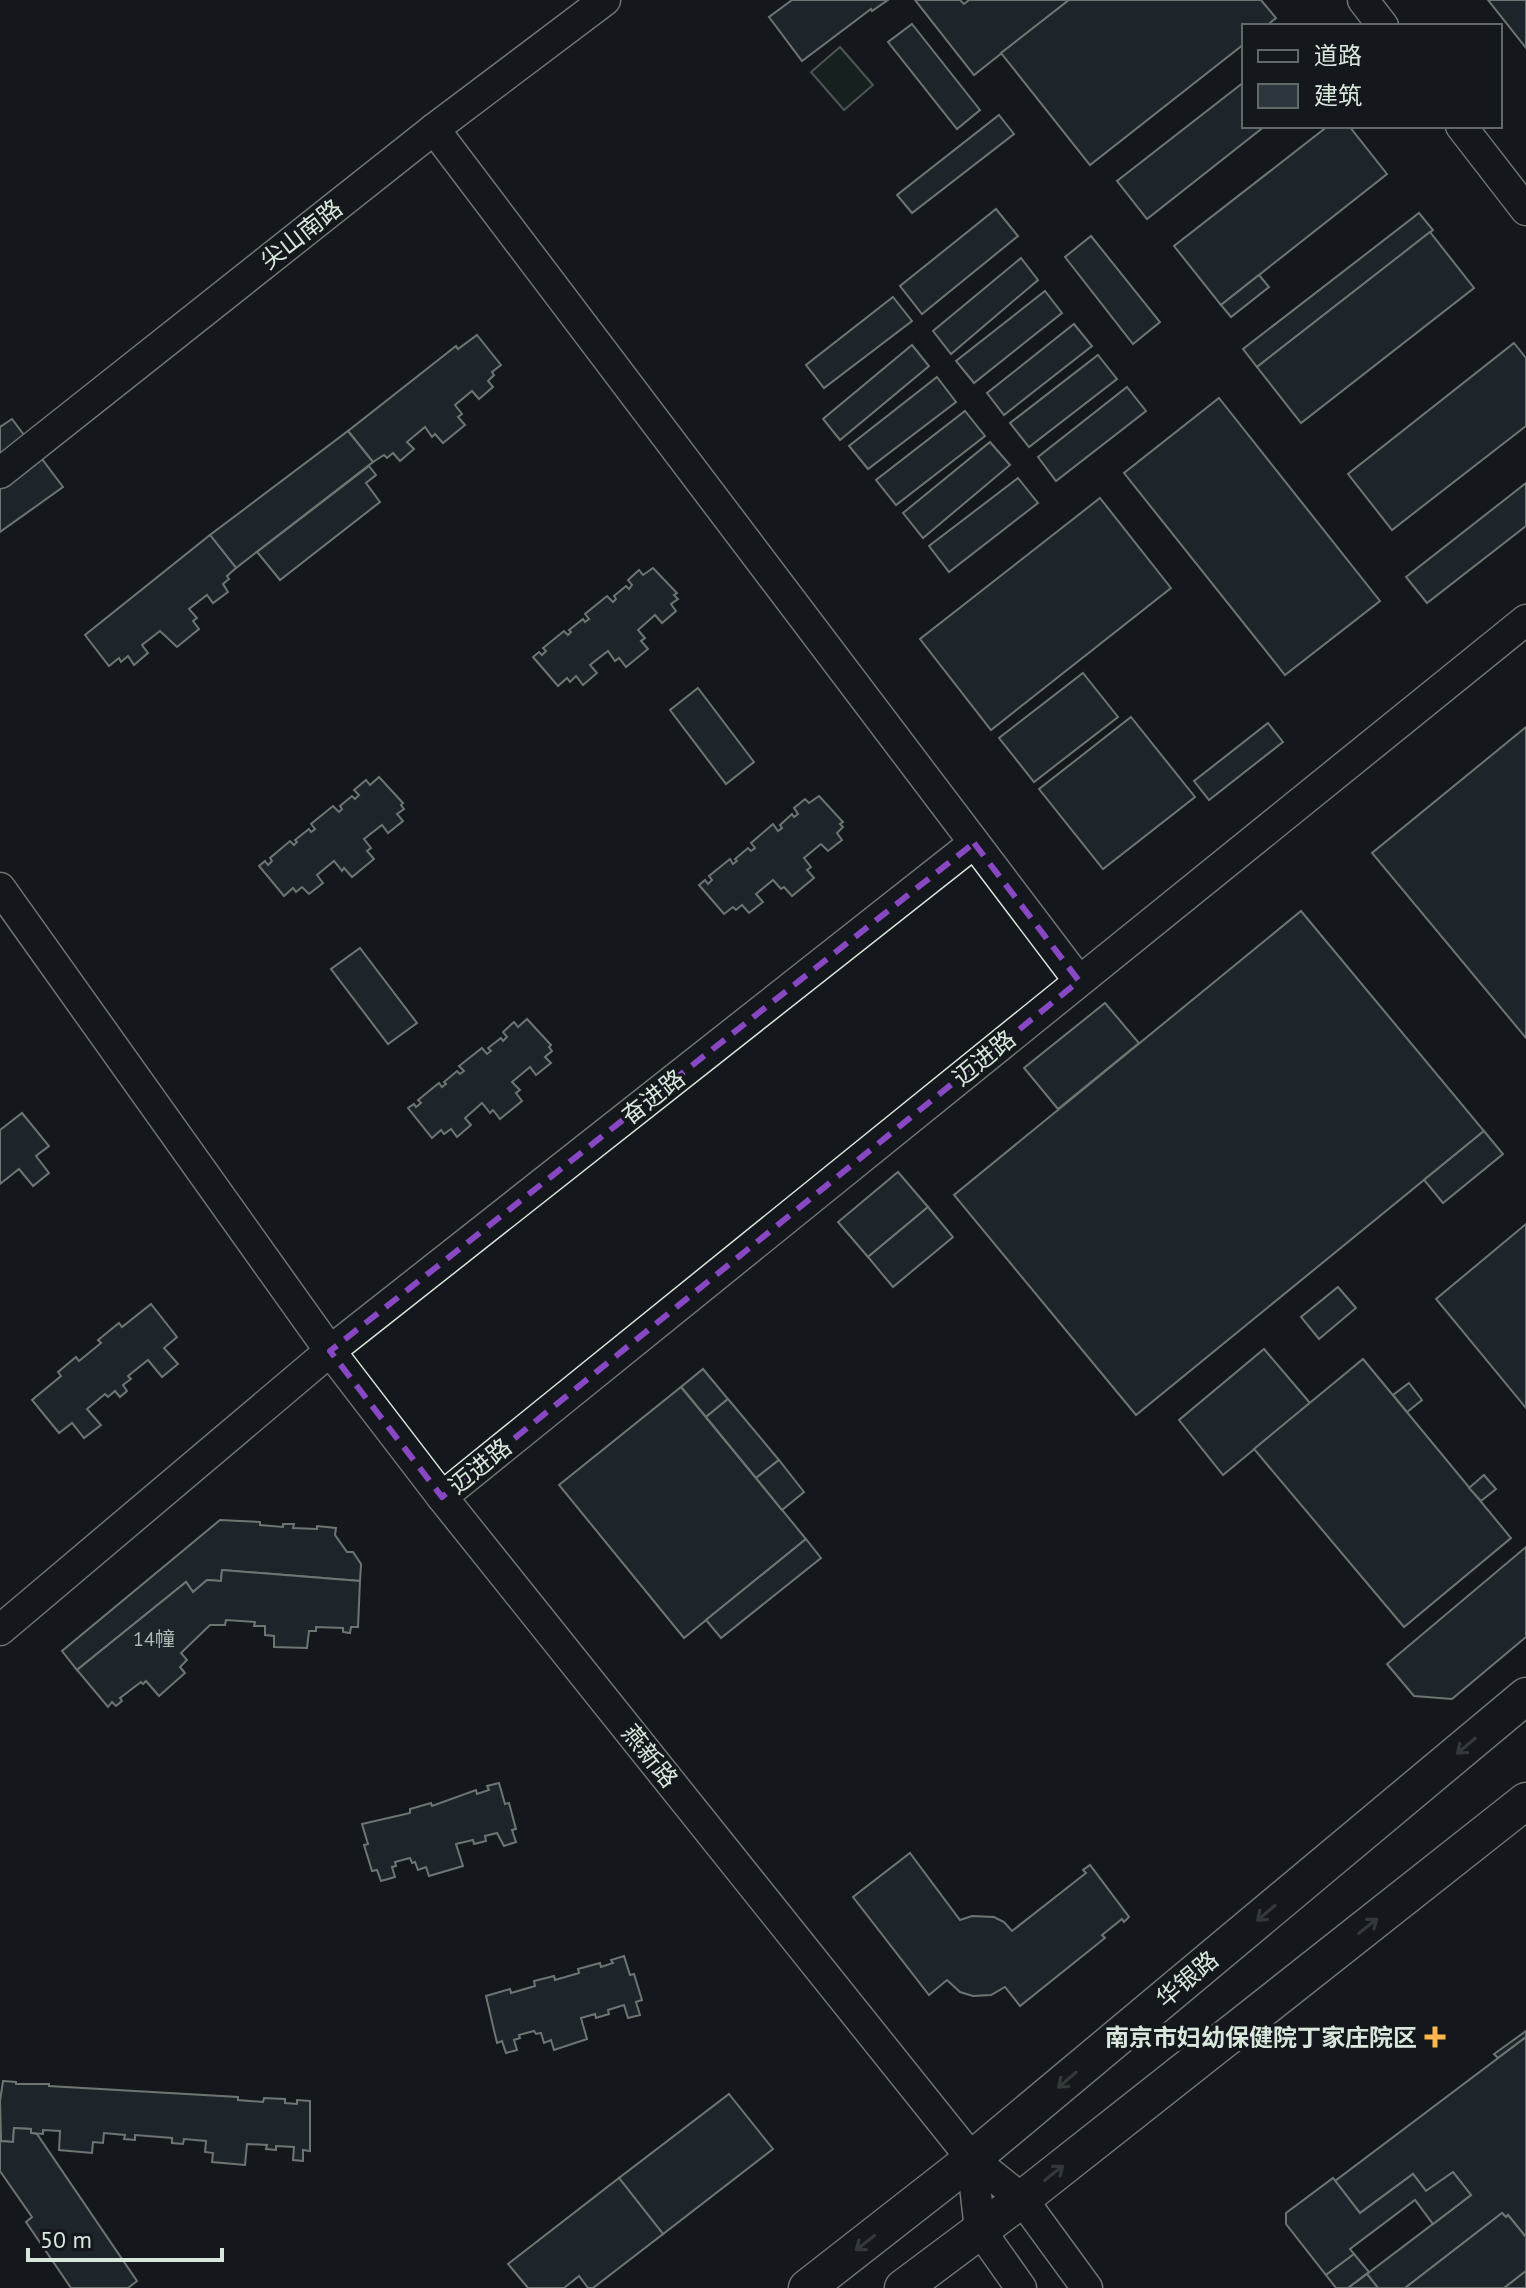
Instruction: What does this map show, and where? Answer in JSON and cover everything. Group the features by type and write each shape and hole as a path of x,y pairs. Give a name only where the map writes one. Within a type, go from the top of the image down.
{"main road":[{"name":"华银路","path":"807,2288 972,2159 1526,1696"},
{"path":"903,2288 1022,2199 1526,1801"}],"street":[{"name":"尖山南路","path":"0,473 434,129 605,0"},
{"path":"1363,0 1381,24"},
{"path":"1463,128 1526,210"},
{"path":"434,129 1079,981"},
{"name":"迈进路","path":"442,1497 1526,620"},
{"name":"奋进路","path":"0,1630 330,1351 974,843"},
{"name":"燕新路","path":"0,888 330,1351 442,1497 972,2159 1022,2199 1087,2288"},
{"path":"972,2159 980,2230 1021,2288"}],"highlighted area":[{"path":"974,843 1079,981 442,1497 330,1351"}],"green space":[{"path":"840,47 873,85 844,110 811,72"}],"building":[{"path":"792,0 888,0 871,9 802,61 769,17"},
{"path":"915,0 960,0 964,4 969,0 1069,0 974,75"},
{"path":"1069,0 1261,0 1276,18 1268,24 1242,24 1242,46 1090,165 1001,53"},
{"path":"1488,0 1526,0 1526,48"},
{"path":"912,24 980,110 957,129 888,42"},
{"path":"1242,84 1242,128 1262,128 1147,219 1117,181"},
{"path":"999,115 1014,134 912,213 897,195"},
{"path":"1325,128 1351,128 1387,174 1221,305 1174,246"},
{"path":"996,209 1018,236 922,314 900,286"},
{"path":"1419,213 1433,230 1257,367 1243,349"},
{"path":"1430,232 1474,288 1301,423 1257,367"},
{"path":"1091,236 1160,322 1133,344 1065,257"},
{"path":"1021,258 1038,280 951,354 933,331"},
{"path":"1259,275 1269,287 1231,317 1221,305"},
{"path":"1045,291 1062,313 974,383 956,361"},
{"path":"893,297 912,321 824,388 806,365"},
{"path":"1074,324 1092,346 1004,415 987,393"},
{"path":"477,335 501,365 492,372 494,375 488,381 493,387 479,399 472,391 455,405 462,414 458,417 465,425 443,443 435,434 432,437 425,427 407,442 414,449 400,461 393,453 373,462 348,431 456,346 458,349"},
{"path":"1514,343 1526,358 1526,426 1392,530 1348,474"},
{"path":"912,345 929,366 840,440 823,419"},
{"path":"1098,355 1117,379 1029,447 1010,423"},
{"path":"937,377 956,402 868,469 849,446"},
{"path":"1127,387 1146,411 1056,481 1038,457"},
{"path":"1219,398 1380,601 1285,675 1124,473"},
{"path":"965,411 985,436 896,505 876,480"},
{"path":"12,419 63,487 0,532 0,427"},
{"path":"348,431 373,462 236,568 210,535"},
{"path":"990,442 1010,465 923,538 903,513"},
{"path":"369,466 376,475 366,483 380,502 280,580 257,552"},
{"path":"1018,478 1038,503 949,572 929,546"},
{"path":"1526,483 1526,526 1427,603 1406,577"},
{"path":"1100,498 1171,588 991,730 920,639"},
{"path":"210,535 236,568 223,584 228,592 213,603 207,595 189,609 197,618 193,621 199,629 177,647 160,631 142,645 148,653 134,665 128,656 121,662 119,658 109,666 85,635"},
{"path":"653,568 677,593 674,595 678,599 671,604 676,611 662,623 655,615 638,630 645,638 641,641 648,649 626,667 619,658 615,661 608,651 590,665 597,673 583,685 576,676 570,682 567,678 558,686 533,657 539,652 542,655 546,651 543,648 564,631 568,635 569,630 583,619 585,622 589,619 585,614 607,596 613,602 616,599 614,596 626,586 629,589 632,585 628,580 639,570 643,575"},
{"path":"1083,673 1118,717 1034,782 999,738"},
{"path":"698,688 754,762 726,784 670,710"},
{"path":"1131,717 1195,797 1103,869 1039,789"},
{"path":"1268,723 1283,742 1209,800 1194,781"},
{"path":"1526,727 1526,1038 1372,853"},
{"path":"379,777 403,803 404,809 397,814 403,821 388,833 382,825 364,839 371,848 367,851 374,859 352,877 334,861 317,875 323,883 309,894 302,887 296,892 293,888 284,896 259,866 265,861 268,865 272,861 270,858 290,841 294,845 295,840 309,829 311,832 315,829 311,824 333,806 339,812 342,809 340,806 352,796 355,799 359,795 354,790 366,780 370,785"},
{"path":"819,796 843,822 840,824 843,827 837,833 842,840 828,851 821,844 804,858 811,867 807,870 814,878 792,896 773,880 756,894 763,902 749,913 742,905 724,914 699,885 705,880 708,884 712,880 709,876 730,859 733,864 748,848 751,851 755,848 751,843 773,824 778,831 782,828 780,825 792,814 794,817 798,814 794,808 805,799 809,803"},
{"path":"1301,911 1484,1131 1136,1415 954,1195"},
{"path":"360,948 417,1023 388,1044 331,969"},
{"path":"1105,1003 1139,1043 1058,1109 1024,1068"},
{"path":"527,1019 551,1045 552,1051 545,1057 551,1063 536,1075 530,1067 512,1082 520,1090 516,1093 522,1101 500,1119 482,1103 465,1118 471,1125 457,1137 451,1129 444,1134 441,1130 432,1138 408,1108 414,1104 416,1107 421,1103 418,1100 439,1083 442,1087 457,1071 460,1074 464,1071 459,1066 482,1048 487,1054 491,1051 488,1048 507,1037 503,1032 514,1022 518,1027"},
{"path":"22,1113 49,1146 36,1156 49,1173 33,1186 19,1169 0,1184 0,1130"},
{"path":"1484,1131 1503,1154 1443,1203 1424,1180"},
{"path":"898,1172 928,1207 868,1257 838,1222"},
{"path":"928,1207 953,1237 893,1287 868,1257"},
{"path":"1526,1224 1526,1408 1436,1299"},
{"path":"1338,1287 1356,1308 1319,1339 1301,1317"},
{"path":"151,1304 177,1337 164,1348 178,1364 162,1377 148,1360 128,1376 131,1379 123,1385 127,1391 120,1397 115,1391 108,1397 105,1394 87,1409 101,1425 84,1438 72,1423 59,1433 32,1400 61,1376 58,1372 76,1357 79,1361 119,1323 122,1327"},
{"path":"1264,1349 1310,1403 1223,1475 1179,1420"},
{"path":"1363,1359 1511,1538 1404,1627 1254,1449"},
{"path":"703,1369 728,1399 706,1417 681,1387"},
{"path":"1409,1383 1422,1400 1407,1412 1393,1395"},
{"path":"681,1387 806,1539 684,1638 559,1485"},
{"path":"728,1399 779,1460 756,1478 706,1417"},
{"path":"779,1460 804,1492 782,1510 756,1478"},
{"path":"1484,1475 1496,1489 1481,1501 1469,1488"},
{"path":"220,1520 260,1522 260,1525 283,1527 283,1524 294,1524 293,1528 336,1528 335,1535 347,1552 353,1552 361,1564 360,1581 222,1570 221,1581 207,1580 193,1592 186,1582 77,1670 62,1651"},
{"path":"806,1539 821,1558 721,1638 706,1620"},
{"path":"1526,1547 1526,1637 1452,1699 1414,1696 1387,1664"},
{"path":"222,1570 360,1581 358,1627 351,1627 350,1633 343,1632 343,1628 316,1627 316,1631 309,1631 307,1648 274,1647 274,1636 265,1635 265,1626 254,1626 255,1622 226,1620 225,1625 210,1625 181,1653 187,1660 180,1667 185,1673 159,1696 146,1681 141,1682 120,1698 122,1701 116,1706 112,1702 108,1707 77,1670 186,1582 193,1592 207,1580 221,1581"},
{"path":"499,1783 505,1804 509,1803 516,1842 504,1846 497,1833 485,1836 486,1841 456,1844 463,1866 429,1876 426,1867 418,1870 410,1858 395,1862 396,1866 392,1867 395,1877 381,1881 377,1870 372,1871 364,1845 368,1844 362,1824 410,1813 410,1809 431,1803 432,1806 476,1790 477,1794 489,1790 487,1786"},
{"path":"910,1853 960,1920 972,1916 994,1917 1012,1931 1086,1873 1083,1870 1090,1865 1129,1917 1102,1935 1105,1938 1020,2006 1005,1987 991,1995 973,1996 960,1992 947,1980 929,1995 853,1897"},
{"path":"624,1956 630,1975 634,1974 642,2000 636,2002 640,2015 628,2018 624,2005 596,2018 595,2014 581,2018 587,2039 554,2050 551,2040 544,2043 541,2033 534,2031 519,2035 520,2038 514,2040 517,2050 506,2053 502,2041 497,2043 486,1996 510,1989 511,1993 535,1986 534,1981 554,1976 555,1980 600,1963 601,1967"},
{"path":"1526,2031 1526,2037 1498,2058 1494,2054"},
{"path":"1526,2037 1526,2237 1508,2215 1506,2217 1502,2213 1405,2288 1378,2288 1367,2274 1471,2195 1453,2172 1426,2191 1413,2174 1360,2213 1335,2181"},
{"path":"3,2081 238,2097 238,2100 263,2102 264,2098 285,2099 285,2103 297,2104 297,2100 310,2101 310,2151 303,2150 303,2161 293,2160 294,2147 276,2146 276,2150 266,2149 267,2145 247,2144 245,2165 212,2162 213,2153 205,2152 206,2141 184,2139 183,2144 172,2143 172,2138 135,2135 135,2140 124,2139 125,2135 104,2133 103,2143 93,2142 92,2153 59,2150 60,2131 43,2130 43,2134 31,2133 31,2129 14,2128 13,2142 1,2141"},
{"path":"729,2094 773,2149 663,2234 619,2178"},
{"path":"0,2128 1,2141 13,2142 14,2128 31,2129 31,2133 37,2134 137,2281 128,2288 71,2288 26,2222 32,2217 0,2171"},
{"path":"1453,2172 1471,2195 1433,2224 1415,2200 1350,2249 1354,2254 1326,2275 1286,2224 1286,2213 1333,2178 1360,2213 1413,2174 1426,2191"},
{"path":"619,2178 663,2234 593,2288 588,2288 579,2276 564,2288 528,2288 508,2264"},
{"path":"1502,2213 1506,2217 1508,2215 1526,2237 1526,2271 1504,2288 1405,2288"},
{"path":"1354,2254 1369,2272 1348,2288 1336,2288 1326,2275"},
{"path":"1526,2271 1526,2288 1504,2288"},
{"path":"1367,2274 1378,2288 1348,2288"}],"place":[{"name":"南京市妇幼保健院丁家庄院区","path":"1435,2037"}]}
